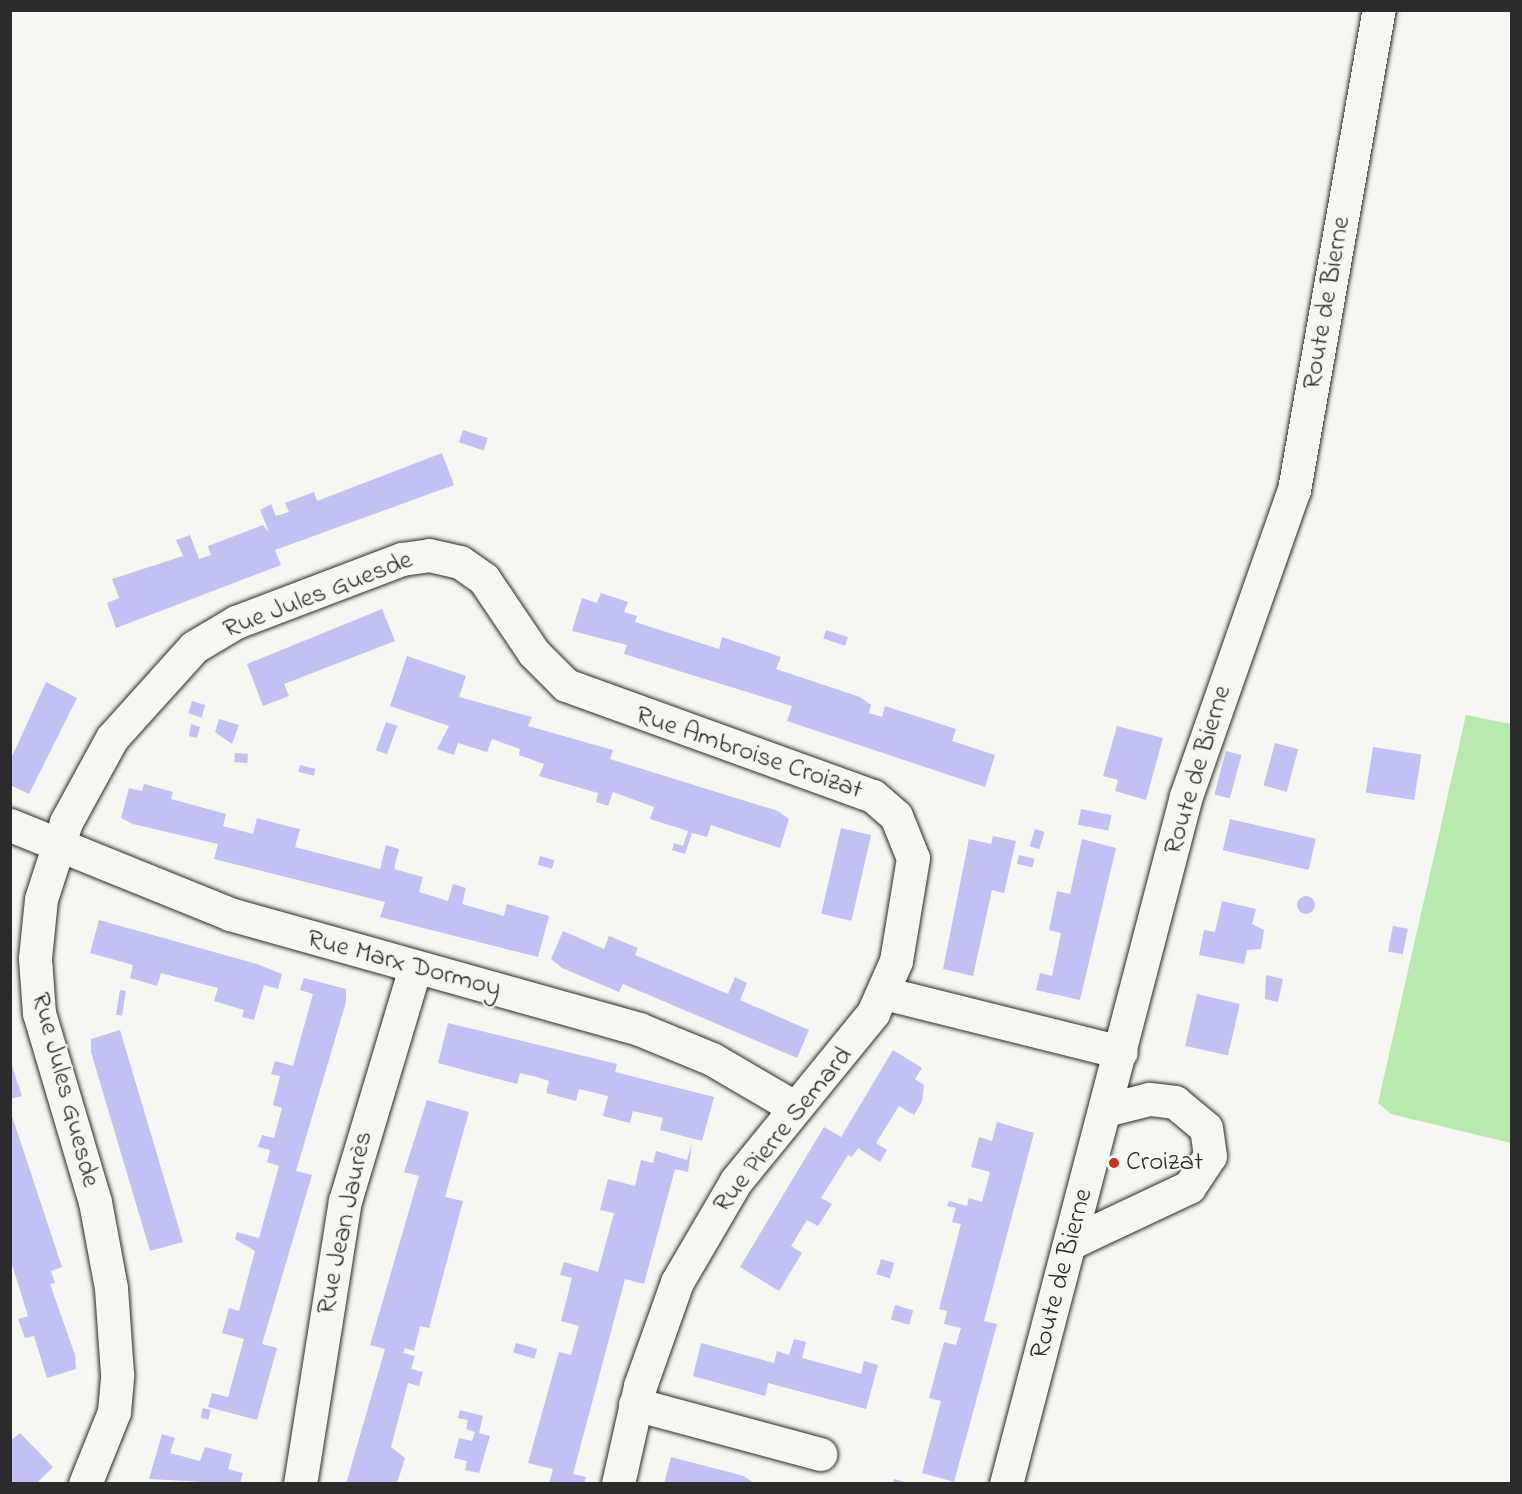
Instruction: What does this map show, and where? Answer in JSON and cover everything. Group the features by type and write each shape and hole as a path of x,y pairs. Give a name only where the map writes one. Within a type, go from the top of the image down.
{"street":[{"name":"Route de Bierne","path":"1006,1484 1202,744 1294,490 1379,10"},
{"name":"Rue Jules Guesde","path":"85,1484 110,1428 117,1374 100,1224 36,995 37,922 58,846 101,753 194,647 236,622 402,559 446,557"},
{"name":"Rue Ambroise Croizat","path":"446,557 484,579 539,659 580,692 858,788 886,806 904,829 913,873 900,946 884,993"},
{"name":"Rue Marx Dormoy","path":"10,825 184,898 415,968 639,1029 712,1059 794,1107"},
{"name":"Rue Jean Jaurès","path":"300,1484 345,1201 415,968"},
{"path":"884,993 1121,1052"},
{"name":"Rue Pierre Semard","path":"618,1484 635,1404 661,1321 700,1238 794,1107 842,1056 884,993"},
{"path":"1070,1243 1189,1187 1210,1156 1206,1128 1175,1102 1149,1100 1106,1110"},
{"path":"635,1404 820,1454"}],"green space":[{"path":"1466,715 1511,724 1511,1143 1391,1114 1378,1103"}],"building":[{"path":"463,430 488,438 484,450 459,442"},
{"path":"442,453 454,485 275,550 281,565 116,628 107,603 119,598 112,579 183,556 176,540 190,535 199,559 211,555 208,546 263,525 269,532 260,510 271,504 276,516 289,512 285,503 314,492 317,501"},
{"path":"601,593 628,602 624,612 637,616 635,622 719,649 722,637 781,657 776,669 860,697 871,705 869,713 882,717 885,706 956,729 952,741 995,755 985,787 787,721 792,706 624,654 627,645 572,631 582,598 597,603"},
{"path":"382,609 395,641 284,684 289,696 263,706 247,664"},
{"path":"826,630 848,637 845,646 823,639"},
{"path":"407,656 466,676 459,697 532,717 528,726 613,750 610,759 778,811 789,819 780,848 711,825 707,837 692,833 685,854 672,850 674,843 683,846 688,831 650,819 654,807 613,792 608,806 596,802 598,793 539,776 544,764 519,755 520,749 492,739 487,752 458,743 454,755 437,749 449,726 390,706"},
{"path":"46,682 77,698 29,794 10,785 10,761"},
{"path":"192,701 205,705 202,718 188,713"},
{"path":"219,719 239,725 232,744 215,732"},
{"path":"386,722 397,726 387,754 376,750"},
{"path":"191,724 200,727 197,738 189,736"},
{"path":"1117,726 1163,738 1146,800 1115,791 1118,780 1103,776"},
{"path":"1275,743 1298,749 1287,792 1264,786"},
{"path":"1373,747 1421,755 1414,800 1366,792"},
{"path":"1226,751 1241,755 1230,799 1214,794"},
{"path":"235,753 248,754 247,763 234,762"},
{"path":"300,765 316,769 314,776 298,772"},
{"path":"144,784 173,792 171,799 226,814 223,826 253,834 257,818 300,829 295,847 380,869 386,845 399,849 394,869 423,877 419,892 448,901 453,884 466,888 462,904 504,916 507,904 549,916 538,957 380,917 385,902 214,859 218,844 133,824 121,818 129,788 142,791"},
{"path":"1081,809 1111,815 1108,831 1078,825"},
{"path":"1230,819 1316,839 1309,870 1223,850"},
{"path":"841,828 871,835 851,921 821,914"},
{"path":"1035,829 1045,832 1039,849 1030,846"},
{"path":"993,836 1016,841 1004,893 992,890 973,976 943,969 969,839 991,844"},
{"path":"1082,839 1116,848 1080,1000 1036,990 1040,973 1052,976 1061,933 1049,930 1057,891 1070,894"},
{"path":"1019,855 1035,859 1032,868 1017,864"},
{"path":"540,856 554,860 552,869 538,865"},
{"path":"1302,896 1310,896 1315,901 1313,912 1302,914 1297,909 1297,901"},
{"path":"1222,901 1256,909 1252,924 1264,930 1261,949 1247,950 1244,964 1199,955 1204,930 1215,932"},
{"path":"99,920 257,964 282,974 278,989 264,985 254,1020 242,1017 244,1010 214,1001 218,988 161,973 157,986 130,978 133,965 90,953"},
{"path":"1393,926 1408,929 1403,954 1388,952"},
{"path":"563,931 604,949 609,936 638,948 635,955 728,994 735,977 747,983 740,1000 809,1030 797,1058 623,984 619,992 562,968 551,959"},
{"path":"1266,975 1283,979 1278,1002 1265,999"},
{"path":"304,978 346,989 346,1002 296,1171 312,1175 262,1344 277,1348 257,1420 208,1407 212,1393 228,1397 244,1339 222,1333 229,1308 239,1311 255,1251 235,1239 237,1232 259,1238 279,1166 267,1162 270,1150 258,1147 262,1135 274,1138 282,1108 273,1105 280,1076 271,1074 275,1061 293,1066 313,994 300,990"},
{"path":"120,990 126,991 122,1016 116,1015"},
{"path":"1197,994 1240,1004 1228,1056 1185,1046"},
{"path":"448,1023 617,1064 615,1072 714,1097 702,1141 660,1130 663,1118 633,1111 630,1123 603,1116 608,1096 579,1089 576,1101 546,1093 549,1081 537,1077 520,1073 517,1084 438,1063"},
{"path":"120,1030 183,1242 150,1251 91,1052 91,1039"},
{"path":"893,1050 922,1068 915,1079 924,1085 922,1102 914,1115 899,1106 876,1143 887,1150 880,1162 858,1148 852,1157 848,1155 821,1198 832,1204 818,1226 807,1220 791,1246 802,1253 779,1291 740,1267 824,1127 841,1137"},
{"path":"10,1060 22,1096 10,1099"},
{"path":"427,1100 469,1112 445,1197 463,1201 429,1328 420,1326 414,1351 405,1348 403,1353 415,1356 411,1369 423,1372 419,1386 408,1383 391,1447 405,1458 396,1484 346,1484 385,1349 370,1345 419,1176 404,1172"},
{"path":"11,1113 62,1267 51,1271 55,1283 50,1284 75,1355 76,1369 47,1378 34,1336 25,1338 18,1319 28,1316 10,1258"},
{"path":"997,1122 1034,1133 984,1321 997,1324 954,1482 922,1473 941,1401 929,1398 944,1342 956,1345 961,1328 944,1324 947,1311 939,1309 961,1224 952,1222 956,1208 947,1206 949,1201 967,1206 969,1198 982,1202 990,1172 971,1167 979,1137 992,1141"},
{"path":"692,1143 688,1172 675,1169 644,1284 625,1279 573,1474 586,1477 584,1484 549,1484 553,1469 528,1463 559,1352 571,1355 579,1326 561,1321 572,1278 560,1275 564,1262 598,1272 614,1213 600,1210 608,1179 635,1186 641,1160 653,1163 656,1151 687,1160"},
{"path":"881,1259 894,1263 890,1278 876,1274"},
{"path":"895,1305 913,1310 909,1325 891,1319"},
{"path":"794,1339 806,1342 802,1358 861,1374 864,1361 878,1365 866,1409 768,1383 765,1396 693,1376 701,1343 774,1363 777,1351 789,1355"},
{"path":"516,1343 537,1349 534,1359 513,1353"},
{"path":"203,1408 211,1410 208,1420 201,1418"},
{"path":"460,1410 483,1416 479,1433 490,1436 479,1473 465,1470 467,1461 454,1458 459,1438 472,1441 475,1432 466,1429 468,1420 458,1418"},
{"path":"20,1433 53,1467 36,1484 10,1484 10,1441"},
{"path":"162,1434 175,1438 170,1453 200,1461 205,1447 232,1454 228,1469 243,1473 240,1484 149,1479"},
{"path":"671,1457 744,1476 755,1484 664,1484"},
{"path":"894,1479 909,1483 909,1484 893,1484"}],"place":[{"name":"Croizat","path":"1114,1163"}]}
